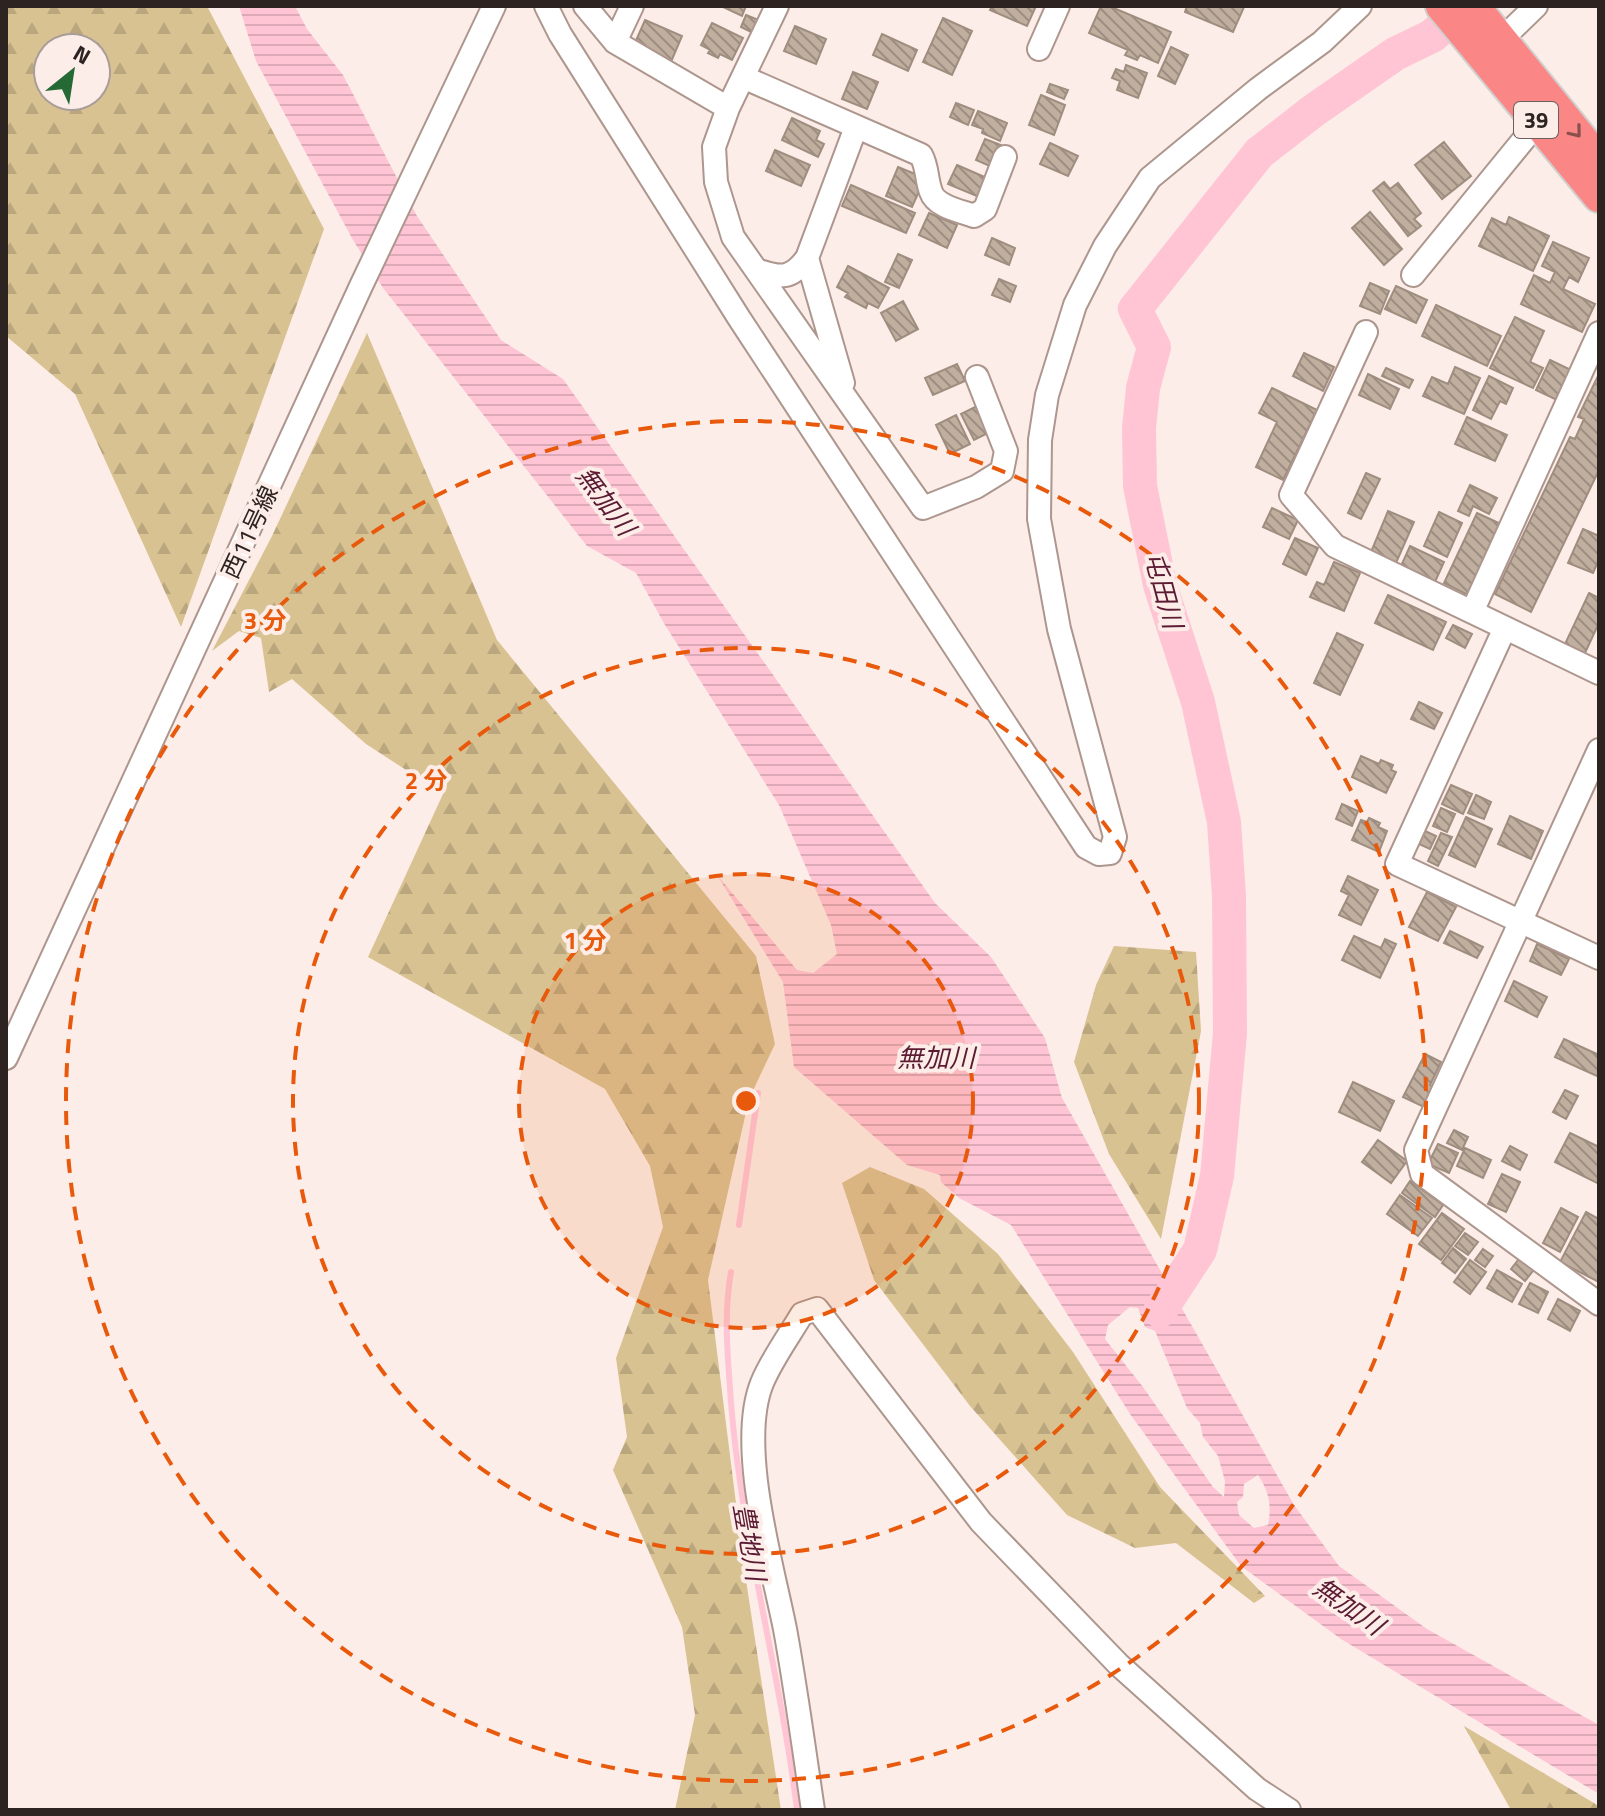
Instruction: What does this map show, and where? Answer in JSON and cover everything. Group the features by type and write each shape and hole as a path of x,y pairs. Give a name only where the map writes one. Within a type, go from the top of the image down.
{"highway":[{"name":"39","path":"1442,6 1485,29 1599,161"},
{"name":"39","path":"1485,29 1538,122 1599,196"}],"street":[{"name":"西11号線","path":"6,1058 354,301 494,6"},
{"path":"546,6 560,34 739,318 1086,847 1099,854 1110,853 1115,837 1059,629 1039,519 1040,440 1047,395 1065,336 1075,305 1105,246 1150,178 1258,89 1322,42 1360,6"},
{"path":"585,6 615,42 728,108"},
{"path":"615,42 632,6"},
{"path":"777,6 728,108 714,147 716,182 733,237 923,508 976,487 1002,471 1006,451 977,377"},
{"path":"1039,49 1058,6"},
{"path":"1485,29 1536,6"},
{"path":"743,77 921,155 928,168 931,194 937,202 974,216 985,209 1005,157"},
{"path":"1413,275 1538,122"},
{"path":"756,270 786,276 798,270 807,258 856,127"},
{"path":"807,258 849,403"},
{"path":"1366,332 1291,495 1335,546 1504,630 1599,673"},
{"path":"1472,612 1599,333"},
{"path":"1504,630 1397,864 1599,958"},
{"path":"1599,750 1416,1150 1422,1174 1599,1304"},
{"path":"813,1810 785,1631 758,1498 755,1418 762,1383 802,1314 817,1309 981,1522 1119,1665 1257,1789 1289,1810"}],"green space":[{"path":"6,6 207,6 324,229 181,627 75,394 6,336"},
{"path":"367,333 497,640 756,956 775,1044 749,1099 708,1280 744,1567 781,1810 675,1810 695,1715 682,1627 613,1470 627,1437 616,1358 663,1227 650,1166 605,1089 368,957 443,794 366,744 292,679 269,692 261,638 239,631 212,651 272,536"},
{"path":"1114,946 1196,952 1201,1031 1161,1239 1109,1154 1074,1062 1096,985"},
{"path":"870,1167 924,1189 998,1254 1073,1352 1160,1487 1265,1596 1254,1603 1176,1543 1135,1548 1067,1515 970,1406 874,1280 842,1183"},
{"path":"1464,1726 1599,1806 1599,1810 1511,1810"}],"water":[{"name":"無加川","path":"239,6 295,6 307,29 343,75 417,216 501,340 563,379 935,903 991,957 1045,1038 1062,1098 1294,1505 1339,1566 1427,1629 1599,1725 1599,1794 1341,1639 1241,1566 1130,1414 1011,1225 959,1198 941,1182 940,1175 907,1165 794,1067 783,982 717,875 797,970 813,973 837,954 831,925 779,805 665,625 636,573 587,546 383,288 353,240 256,61","holes":["1130,1307 1138,1308 1145,1327 1155,1331 1187,1408 1200,1423 1203,1437 1218,1456 1225,1481 1224,1497 1213,1487 1143,1387 1105,1339 1108,1325","1258,1475 1269,1499 1269,1518 1268,1525 1254,1528 1239,1515 1237,1502 1243,1497 1244,1484"]}],"building":[{"path":"721,6 746,6 742,16"},
{"path":"992,6 1036,6 1027,26 990,10"},
{"path":"1101,6 1109,6 1171,32 1158,63 1140,55 1137,60 1125,55 1128,50 1089,33"},
{"path":"1187,6 1244,7 1233,32 1185,12"},
{"path":"746,15 761,21 755,34 741,27"},
{"path":"943,18 972,31 952,75 923,62"},
{"path":"645,20 682,36 671,62 634,45"},
{"path":"712,23 743,38 732,60 720,54 718,58 701,45"},
{"path":"795,26 826,39 816,64 784,51"},
{"path":"882,34 917,50 908,71 873,55"},
{"path":"1171,47 1188,55 1175,84 1158,76"},
{"path":"1126,65 1147,73 1138,98 1117,90 1120,81 1112,78 1116,69 1124,72"},
{"path":"853,72 878,82 867,109 842,99"},
{"path":"1050,84 1068,90 1064,99 1047,92"},
{"path":"1041,95 1065,105 1054,135 1029,125"},
{"path":"956,103 974,110 968,125 950,117"},
{"path":"978,111 1007,123 1000,141 972,125"},
{"path":"792,118 820,131 816,140 824,144 818,157 782,140"},
{"path":"985,139 1001,145 992,167 976,160"},
{"path":"1444,142 1471,176 1442,199 1415,165"},
{"path":"1050,143 1078,156 1068,176 1040,164"},
{"path":"775,150 810,165 801,186 766,171"},
{"path":"957,165 987,178 979,197 948,184"},
{"path":"898,167 925,178 912,207 886,196"},
{"path":"1384,182 1390,189 1398,183 1421,213 1414,219 1421,226 1408,236 1373,191"},
{"path":"851,185 915,213 906,233 842,206"},
{"path":"1370,212 1402,249 1384,265 1352,228"},
{"path":"929,213 957,225 947,248 919,235"},
{"path":"1509,217 1549,236 1533,271 1479,246 1492,218 1506,225"},
{"path":"992,238 1015,248 1009,265 985,255"},
{"path":"1553,242 1589,258 1578,282 1569,277 1563,289 1595,304 1582,332 1521,304 1534,275 1550,283 1555,272 1542,266"},
{"path":"898,254 912,260 899,288 885,282"},
{"path":"848,266 889,288 878,308 868,303 866,308 845,297 848,293 837,287"},
{"path":"999,279 1016,286 1010,302 992,295"},
{"path":"1370,283 1389,291 1380,314 1360,306"},
{"path":"1396,286 1427,300 1416,323 1385,309"},
{"path":"903,301 918,329 896,341 881,313"},
{"path":"1436,305 1501,336 1487,366 1422,336"},
{"path":"1515,317 1544,331 1530,362 1543,368 1533,388 1490,368"},
{"path":"1304,353 1334,367 1323,391 1293,376"},
{"path":"1550,360 1573,371 1559,401 1536,390"},
{"path":"957,364 965,381 933,395 925,378"},
{"path":"1455,367 1480,378 1464,414 1423,396 1432,377 1448,384"},
{"path":"1386,368 1413,380 1409,388 1382,376"},
{"path":"1368,374 1399,389 1390,409 1359,395"},
{"path":"1599,374 1599,470 1531,612 1495,594 1570,437 1575,439 1584,419 1578,417"},
{"path":"1489,376 1513,388 1506,404 1500,401 1491,419 1473,410"},
{"path":"1272,388 1317,410 1283,480 1256,467 1277,422 1259,413"},
{"path":"977,406 990,432 974,440 961,414"},
{"path":"956,415 970,444 950,454 936,425"},
{"path":"1467,417 1507,435 1495,461 1455,444"},
{"path":"1366,473 1380,479 1361,519 1348,513"},
{"path":"1470,485 1497,498 1489,514 1473,506 1469,516 1458,511"},
{"path":"1272,508 1298,520 1289,539 1263,527"},
{"path":"1388,511 1414,522 1396,563 1371,552"},
{"path":"1439,512 1462,523 1447,557 1424,546"},
{"path":"1477,513 1501,524 1468,595 1444,583"},
{"path":"1583,529 1599,536 1599,559 1593,573 1568,563"},
{"path":"1295,538 1318,548 1306,575 1283,564"},
{"path":"1410,546 1444,562 1435,582 1401,566"},
{"path":"1334,562 1360,573 1344,611 1310,597 1317,582 1324,585"},
{"path":"1589,593 1599,598 1599,623 1585,653 1565,644"},
{"path":"1388,595 1446,622 1433,650 1375,623"},
{"path":"1453,625 1472,634 1465,648 1446,638"},
{"path":"1337,633 1363,645 1340,695 1314,683"},
{"path":"1419,702 1442,713 1434,729 1411,719"},
{"path":"1361,756 1379,764 1381,760 1393,765 1391,770 1396,772 1386,793 1352,777"},
{"path":"1451,785 1472,794 1463,814 1442,804"},
{"path":"1476,795 1491,802 1484,819 1468,813"},
{"path":"1342,804 1358,811 1352,826 1336,819"},
{"path":"1441,808 1455,814 1447,832 1433,826"},
{"path":"1510,816 1543,831 1531,859 1498,844"},
{"path":"1466,817 1492,829 1475,867 1449,855"},
{"path":"1369,818 1387,831 1379,852 1352,840 1361,820 1367,822"},
{"path":"1425,831 1436,836 1430,849 1419,844"},
{"path":"1441,833 1452,837 1438,866 1428,861"},
{"path":"1348,876 1378,890 1361,925 1339,915 1349,895 1341,891"},
{"path":"1427,892 1456,907 1438,941 1409,927"},
{"path":"1450,931 1483,947 1477,958 1444,943"},
{"path":"1354,936 1381,948 1385,939 1396,944 1380,978 1342,960"},
{"path":"1537,944 1569,959 1561,975 1530,961"},
{"path":"1514,981 1547,997 1537,1017 1505,1001"},
{"path":"1564,1039 1599,1055 1599,1077 1555,1057"},
{"path":"1425,1054 1441,1062 1424,1107 1403,1097"},
{"path":"1353,1082 1394,1101 1380,1131 1339,1112"},
{"path":"1565,1090 1578,1096 1566,1119 1553,1112"},
{"path":"1454,1130 1468,1137 1462,1150 1447,1143"},
{"path":"1570,1133 1599,1147 1599,1184 1555,1162"},
{"path":"1378,1140 1407,1161 1391,1183 1362,1162"},
{"path":"1438,1144 1458,1153 1449,1173 1428,1164"},
{"path":"1510,1146 1527,1155 1520,1170 1502,1161"},
{"path":"1465,1148 1491,1160 1483,1178 1457,1166"},
{"path":"1502,1174 1520,1182 1506,1212 1488,1204"},
{"path":"1410,1181 1443,1205 1435,1217 1402,1193"},
{"path":"1400,1195 1432,1218 1418,1236 1387,1214"},
{"path":"1561,1208 1578,1217 1560,1252 1543,1243"},
{"path":"1586,1212 1599,1219 1599,1282 1560,1262"},
{"path":"1442,1213 1464,1229 1441,1260 1419,1244"},
{"path":"1465,1233 1478,1242 1468,1255 1455,1246"},
{"path":"1453,1248 1466,1259 1455,1273 1442,1263"},
{"path":"1483,1249 1493,1256 1485,1267 1475,1260"},
{"path":"1522,1255 1536,1267 1525,1281 1511,1269"},
{"path":"1470,1260 1486,1272 1470,1294 1454,1282"},
{"path":"1497,1270 1522,1284 1512,1302 1487,1288"},
{"path":"1530,1283 1548,1292 1538,1313 1519,1304"},
{"path":"1558,1299 1580,1311 1570,1331 1548,1319"}],"waterway":[{"name":"屯田川","path":"1160,1311 1200,1250 1217,1176 1230,1033 1229,896 1224,822 1198,702 1160,585 1140,486 1139,428 1143,388 1154,347 1135,309 1259,153 1395,54 1432,36 1467,6"},
{"name":"豊地川","path":"739,1225 758,1093"},
{"name":"豊地川","path":"731,1272 727,1330 735,1441 797,1810"}]}
